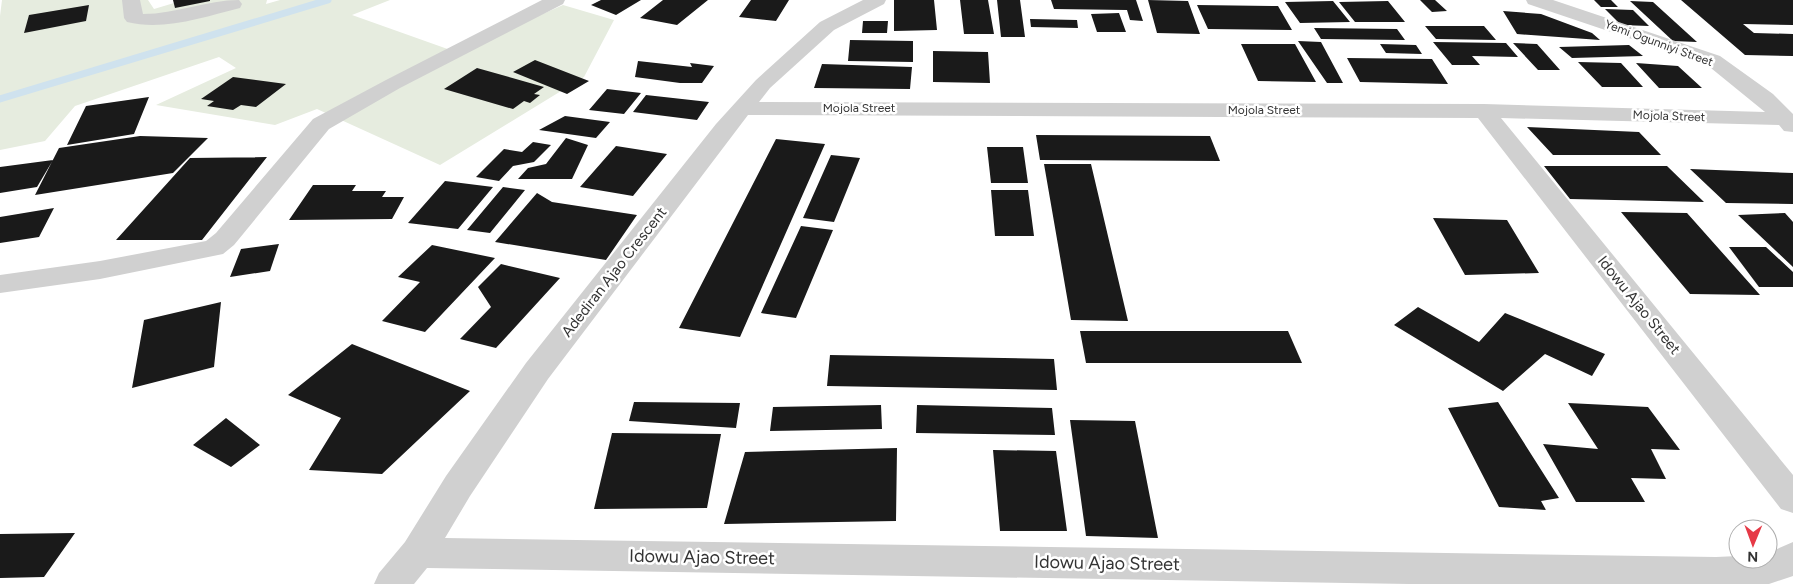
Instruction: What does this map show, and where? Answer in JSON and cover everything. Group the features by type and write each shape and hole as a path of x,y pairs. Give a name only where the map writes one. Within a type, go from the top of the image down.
{"street":[{"path":"131,0 134,18 140,21 154,20 233,4"},
{"path":"2,286 100,270 214,248 225,239 321,124 393,84 556,0"},
{"name":"Adediran Ajao Crescent","path":"392,584 418,553 458,486 538,371 743,108 763,84 828,26 878,0"},
{"name":"Yemi Ogunniyi Street","path":"1535,0 1713,60 1765,100 1789,123"},
{"name":"Mojola Street","path":"743,108 1484,111 1789,123"},
{"name":"Idowu Ajao Street","path":"1484,111 1793,499"},
{"name":"Idowu Ajao Street","path":"418,553 1716,573 1759,570 1788,563 1793,557"}],"shaded area":[{"path":"2,0 148,0 154,9 184,0 267,0 266,4 280,0 390,0 352,15 456,52 563,5 614,20 584,77 440,165 317,109 275,125 156,105 236,68 219,57 75,106 45,141 0,150 0,16"}],"building":[{"path":"173,0 210,0 210,1 175,8"},
{"path":"601,0 641,0 616,15 591,5"},
{"path":"663,0 708,0 677,25 640,18"},
{"path":"751,0 789,0 776,21 739,17"},
{"path":"894,0 934,0 937,30 894,31"},
{"path":"960,0 988,0 994,34 964,34"},
{"path":"997,0 1020,0 1025,37 1001,37"},
{"path":"1051,0 1136,0 1143,21 1130,20 1127,10 1054,9"},
{"path":"1148,0 1188,1 1200,34 1157,33"},
{"path":"1420,0 1435,0 1447,11 1432,12"},
{"path":"1594,0 1611,0 1618,7 1601,7"},
{"path":"1681,0 1793,0 1793,25 1743,24 1754,33 1793,34 1793,56 1745,55"},
{"path":"1333,1 1350,22 1300,23 1285,2"},
{"path":"1388,1 1405,22 1355,22 1339,2"},
{"path":"1630,1 1653,2 1697,42 1673,41"},
{"path":"89,5 86,21 24,33 29,15"},
{"path":"1197,5 1278,6 1292,30 1208,29"},
{"path":"1605,9 1633,10 1649,26 1621,25"},
{"path":"1503,11 1541,14 1592,33 1600,40 1517,34"},
{"path":"1119,13 1126,32 1097,32 1091,14"},
{"path":"1030,19 1077,20 1078,28 1031,27"},
{"path":"863,21 888,21 887,33 862,33"},
{"path":"1425,26 1484,26 1496,40 1436,39"},
{"path":"1314,28 1397,29 1405,40 1321,39"},
{"path":"850,40 913,41 913,62 848,61"},
{"path":"1298,41 1321,42 1343,83 1327,83"},
{"path":"1433,42 1506,43 1518,57 1472,56 1480,65 1452,65"},
{"path":"1513,43 1537,44 1560,70 1538,70"},
{"path":"1241,44 1295,44 1316,82 1258,81"},
{"path":"1380,44 1416,45 1422,54 1386,53"},
{"path":"1629,45 1643,56 1572,58 1559,47"},
{"path":"933,51 988,52 990,83 933,82"},
{"path":"1347,58 1432,59 1448,84 1360,82"},
{"path":"535,60 589,81 567,94 513,72"},
{"path":"638,61 692,67 690,63 714,66 702,83 680,83 635,77"},
{"path":"1578,62 1621,63 1643,87 1602,87"},
{"path":"1636,63 1678,66 1702,88 1659,88"},
{"path":"822,64 912,67 910,89 814,88"},
{"path":"477,68 544,87 534,94 540,95 530,103 524,101 513,109 444,89"},
{"path":"233,77 286,84 256,107 241,105 233,110 207,106 214,101 201,99"},
{"path":"607,89 641,93 624,114 589,110"},
{"path":"646,95 709,102 697,120 633,112"},
{"path":"149,97 134,134 67,145 86,106"},
{"path":"565,116 610,122 596,138 539,130"},
{"path":"1527,127 1639,132 1661,155 1553,155"},
{"path":"1036,135 1210,136 1220,161 1040,160"},
{"path":"140,136 208,138 173,173 35,195 59,148"},
{"path":"566,138 588,145 572,179 518,179 528,168 546,164"},
{"path":"776,139 825,144 740,337 679,328"},
{"path":"533,142 551,145 534,162 513,166 499,181 476,177 504,149 522,152"},
{"path":"616,146 667,154 633,196 580,187"},
{"path":"987,147 1023,147 1028,183 991,183"},
{"path":"831,155 860,158 834,222 803,218"},
{"path":"267,157 202,240 116,240 190,158"},
{"path":"53,160 37,187 0,193 0,167"},
{"path":"1044,164 1091,164 1128,321 1071,320"},
{"path":"1544,166 1667,166 1704,202 1570,199"},
{"path":"1690,169 1793,173 1793,204 1726,203"},
{"path":"445,181 493,187 458,229 408,223"},
{"path":"313,185 356,185 352,191 386,191 382,197 404,197 392,219 289,220"},
{"path":"503,187 525,190 490,233 467,230"},
{"path":"991,190 1028,190 1034,236 995,236"},
{"path":"537,193 552,202 637,215 606,260 495,242"},
{"path":"54,208 39,237 0,243 0,217"},
{"path":"1621,212 1687,213 1760,295 1690,294"},
{"path":"1785,213 1793,222 1793,267 1738,215"},
{"path":"1433,218 1507,220 1539,273 1465,275"},
{"path":"801,226 833,230 796,318 761,313"},
{"path":"279,244 270,271 230,277 241,249"},
{"path":"432,245 495,258 425,332 382,321 420,282 398,277"},
{"path":"1729,247 1766,247 1793,272 1793,287 1759,287"},
{"path":"501,264 560,278 496,348 460,339 491,307 478,287"},
{"path":"221,302 214,367 132,388 144,320"},
{"path":"1418,307 1479,342 1505,313 1605,354 1592,376 1545,354 1503,391 1394,325"},
{"path":"1080,331 1288,331 1302,363 1086,363"},
{"path":"352,344 470,391 382,474 309,470 341,418 288,395"},
{"path":"830,355 1054,359 1057,390 827,386"},
{"path":"634,402 740,403 736,428 629,421"},
{"path":"1498,402 1559,498 1541,501 1546,510 1499,507 1448,408"},
{"path":"1568,403 1648,407 1680,450 1651,449 1666,479 1631,478 1645,502 1576,502 1543,444 1598,449"},
{"path":"881,405 882,429 770,431 773,407"},
{"path":"917,405 1052,408 1055,435 916,433"},
{"path":"226,418 260,445 231,467 193,445"},
{"path":"1070,420 1135,421 1158,538 1086,536"},
{"path":"612,433 721,434 707,508 594,509"},
{"path":"897,448 896,521 724,524 745,452"},
{"path":"993,450 1056,451 1067,531 1000,531"},
{"path":"75,533 44,577 0,578 0,534"}],"waterway":[{"path":"0,99 328,0"}]}
